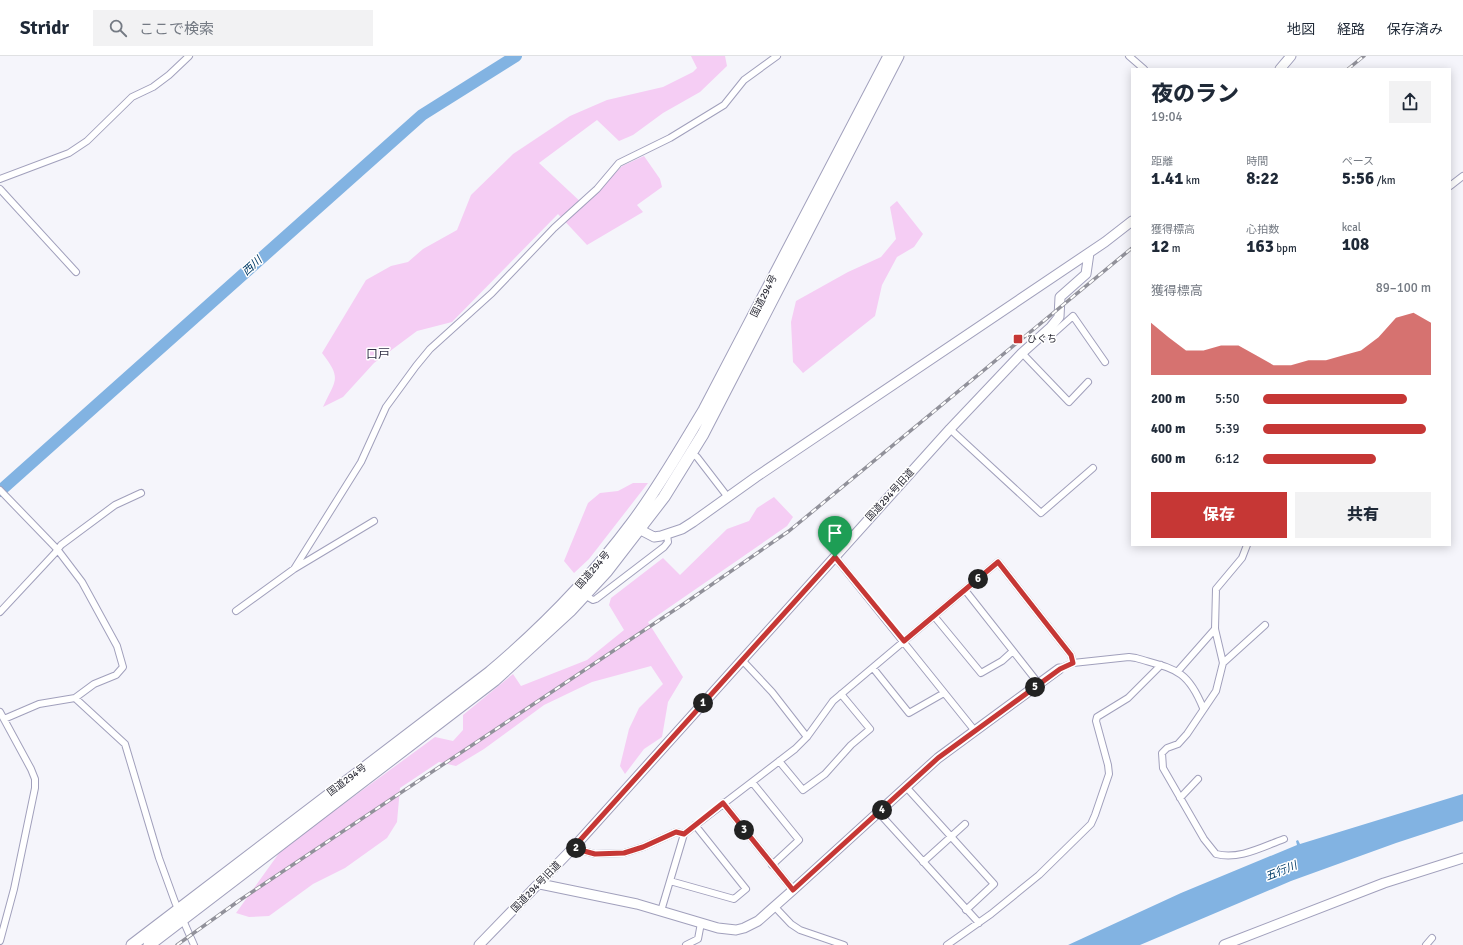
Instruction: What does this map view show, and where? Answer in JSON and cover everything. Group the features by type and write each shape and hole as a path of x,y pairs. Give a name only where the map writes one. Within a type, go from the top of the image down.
{"highway":[{"name":"国道294号","path":"132,945 180,914 495,680 586,596 635,527 704,410 889,56"},
{"name":"国道294号","path":"149,945 180,914 511,654 541,627 581,585 635,527 678,477 717,408 898,56"}],"street":[{"path":"0,179 69,153 87,141 132,97 152,87 169,75 189,56"},
{"path":"294,569 361,462 386,407 430,349 492,293 554,228 597,189 619,163 670,138 724,105 744,80 777,56"},
{"path":"1129,56 1143,68"},
{"path":"1281,68 1292,56"},
{"path":"1451,185 1463,176"},
{"path":"0,189 76,272"},
{"path":"635,527 654,537 667,535 693,522 728,496 1089,253 1131,222"},
{"name":"国道294号旧道","path":"479,945 540,884 573,848 950,429 1022,353 1051,327 1059,317 1060,297 1086,274 1089,253"},
{"path":"1059,314 1066,322"},
{"path":"1054,333 1073,316 1105,362"},
{"path":"1022,353 1069,402 1088,382"},
{"path":"950,429 1041,513 1093,468"},
{"path":"692,454 697,457 728,496"},
{"path":"0,490 57,550 82,582 117,646 123,667 116,675 94,684 75,698 39,704 4,719"},
{"path":"0,612 61,545 115,504 141,493"},
{"path":"236,611 294,569 374,520"},
{"path":"586,596 593,600 596,599 664,547 668,542 667,535"},
{"path":"1247,546 1242,558 1216,589 1215,630 1223,663 1216,691 1211,701 1203,708 1202,713 1191,726 1187,734 1178,744 1167,748 1162,753 1163,768 1210,849 1216,854 1232,856 1243,854 1284,839"},
{"path":"835,557 975,731"},
{"path":"661,910 684,834 779,761 807,737 833,701 998,562 1071,655 1073,663"},
{"path":"965,590 1039,684"},
{"path":"934,616 981,673 1013,651"},
{"path":"1223,663 1265,625"},
{"path":"1178,671 1215,630"},
{"path":"540,884 661,910 718,928 736,930 752,924 793,890 907,788 938,758 1060,669 1073,663 1129,657 1161,665 1178,671 1193,688 1203,708"},
{"path":"742,660 772,692 807,737"},
{"path":"947,945 979,923 1040,875 1088,827 1095,815 1109,774 1096,721 1097,717 1128,698 1161,665"},
{"path":"873,668 909,713 944,692"},
{"path":"779,761 803,790 826,774 851,745 870,729 841,694"},
{"path":"75,698 124,744 159,858 180,914 194,945"},
{"path":"0,712 31,769 35,779 36,788 14,889 0,940"},
{"path":"1180,798 1198,779"},
{"path":"752,782 799,840 772,865"},
{"path":"907,788 994,884 966,910"},
{"path":"723,803 793,890"},
{"path":"879,813 979,923"},
{"path":"923,862 965,824"},
{"path":"670,881 734,899 746,889 695,825"},
{"path":"573,848 595,854 624,853 643,847 676,832 684,834"},
{"path":"1224,945 1384,883 1463,858"},
{"path":"774,906 791,924 800,930 844,945"},
{"path":"686,945 698,939 702,923"},
{"path":"1426,945 1432,938"}],"shaded area":[{"path":"691,56 725,56 727,66 700,92 663,113 633,135 619,141 597,120 539,163 584,205 622,166 644,156 660,179 662,187 637,205 643,212 587,245 558,214 452,322 417,331 374,363 343,397 323,407 334,384 335,374 322,353 366,280 391,266 408,262 423,249 457,230 471,195 513,154 570,116 607,100 663,87 693,72 697,68"},
{"path":"897,201 923,234 914,247 897,257 882,285 875,316 803,373 793,362 791,322 796,301 848,272 881,257 896,239 890,207"},
{"path":"633,483 648,483 589,559 574,573 564,561 588,503 600,493 618,491"},
{"path":"774,497 793,517 787,526 648,622 683,677 668,702 662,737 644,749 625,774 620,766 629,729 639,708 663,684 651,666 592,682 544,705 484,749 456,766 439,762 400,788 397,822 387,838 345,868 313,884 269,916 249,917 236,913 282,849 435,737 453,741 463,730 463,715 513,674 521,686 587,660 624,630 609,605 611,598 663,558 680,575 727,529 749,521 757,508"}],"water":[{"name":"五行川","path":"1463,794 1463,821 1396,843 1291,881 1140,945 1068,945 1181,893 1297,845 1296,841 1298,840 1300,844"}],"waterway":[{"name":"西川","path":"0,491 422,115 516,56"}],"railway":[{"path":"1349,68 1364,56"},
{"path":"177,945 240,900 685,603 789,531 1131,249"}],"place":[{"name":"ひぐち","path":"1018,339"}],"district":[{"name":"口戸","path":"378,354"}],"route":[{"path":"835,557 904,641 998,562 1071,655 1073,663 1060,669 938,758 793,890 723,803 684,834 676,832 672,833 660,840 624,853 611,855 595,854 573,848 742,660 835,557"}]}
